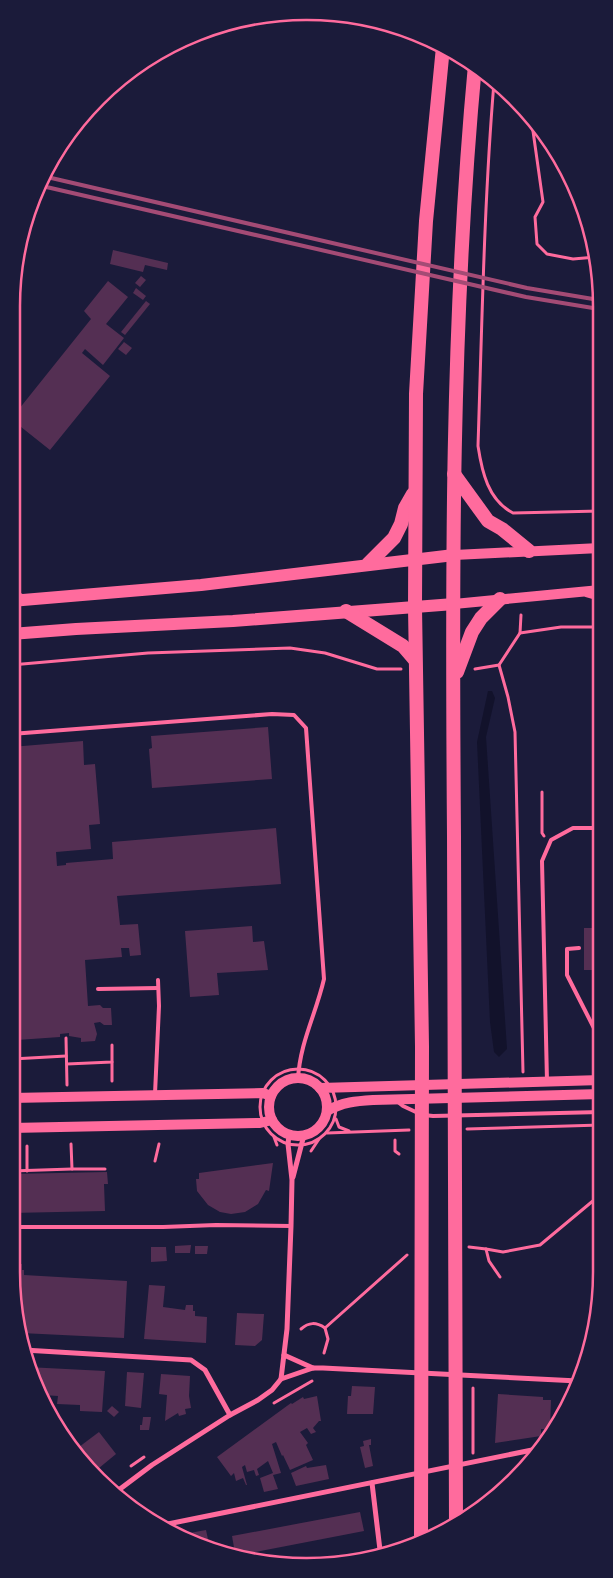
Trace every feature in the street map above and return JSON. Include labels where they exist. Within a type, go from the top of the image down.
[{"type":"highway","points":[[421,1534],[422,1046],[414,607],[414,492],[416,394],[426,221],[442,54]]},
{"type":"highway","points":[[456,1516],[454,474],[463,238],[474,74]]},
{"type":"highway","points":[[454,474],[488,521],[502,529],[529,551]]},
{"type":"highway","points":[[368,564],[394,538],[405,508],[414,492]]},
{"type":"highway","points":[[453,684],[472,632],[480,618],[500,598]]},
{"type":"highway","points":[[346,611],[403,646],[415,660]]},
{"type":"main road","points":[[20,600],[201,585],[454,555],[593,548]]},
{"type":"main road","points":[[20,633],[232,621],[454,604],[500,598],[593,591]]},
{"type":"main road","points":[[298,1079],[314,1083],[320,1088],[324,1095],[327,1111],[320,1127],[304,1136],[289,1135],[278,1128],[272,1120],[270,1112],[271,1096],[276,1089],[282,1084],[298,1079]]},
{"type":"main road","points":[[320,1088],[593,1080]]},
{"type":"main road","points":[[20,1098],[263,1094],[271,1096]]},
{"type":"main road","points":[[327,1111],[350,1102],[394,1099],[593,1094]]},
{"type":"main road","points":[[20,1128],[260,1123],[272,1120]]},
{"type":"street","points":[[20,595],[34,599]]},
{"type":"street","points":[[120,1489],[152,1465],[230,1415],[258,1400],[272,1390],[281,1379],[287,1329],[291,1226],[292,1180],[288,1144],[289,1135]]},
{"type":"street","points":[[292,1180],[304,1136]]},
{"type":"street","points":[[31,1350],[191,1360],[205,1370],[230,1415]]},
{"type":"street","points":[[284,1355],[314,1368],[571,1381]]},
{"type":"street","points":[[281,1379],[314,1368]]},
{"type":"street","points":[[170,1523],[530,1450]]},
{"type":"street","points":[[372,1482],[380,1548]]},
{"type":"lane","points":[[576,592],[593,597]]},
{"type":"lane","points":[[20,733],[272,714],[294,715],[306,728],[324,979],[321,994],[301,1049],[298,1079]]},
{"type":"lane","points":[[547,1081],[542,861],[551,840],[573,828],[592,828]]},
{"type":"lane","points":[[579,948],[567,949],[567,975],[593,1026]]},
{"type":"lane","points":[[155,1096],[158,980]]},
{"type":"lane","points":[[98,989],[158,988]]},
{"type":"lane","points":[[394,1099],[419,1114],[433,1116],[593,1112]]},
{"type":"lane","points":[[20,1227],[291,1226]]},
{"type":"path","points":[[493,90],[489,149],[478,446],[484,476],[492,494],[503,507],[513,513],[593,511]]},
{"type":"path","points":[[533,131],[543,202],[535,217],[537,244],[548,254],[573,259],[588,258]]},
{"type":"path","points":[[512,519],[513,513]]},
{"type":"path","points":[[475,669],[499,664],[520,633],[521,615]]},
{"type":"path","points":[[520,633],[561,626],[593,627]]},
{"type":"path","points":[[20,664],[148,653],[290,648],[326,653],[377,668],[401,669]]},
{"type":"path","points":[[499,664],[515,732],[523,1078]]},
{"type":"path","points":[[542,792],[542,833],[549,845]]},
{"type":"path","points":[[66,1038],[68,1091]]},
{"type":"path","points":[[112,1045],[112,1080]]},
{"type":"path","points":[[20,1059],[66,1056]]},
{"type":"path","points":[[67,1064],[112,1062]]},
{"type":"path","points":[[319,1139],[327,1133],[335,1118],[339,1127],[349,1131]]},
{"type":"path","points":[[464,1129],[593,1125]]},
{"type":"path","points":[[327,1133],[411,1130]]},
{"type":"path","points":[[395,1140],[395,1151],[399,1154]]},
{"type":"path","points":[[71,1144],[72,1169]]},
{"type":"path","points":[[155,1161],[159,1144]]},
{"type":"path","points":[[27,1146],[27,1171]]},
{"type":"path","points":[[20,1171],[105,1169]]},
{"type":"path","points":[[480,1248],[503,1252],[540,1245],[593,1201]]},
{"type":"path","points":[[486,1249],[489,1261],[500,1277]]},
{"type":"path","points":[[325,1328],[398,1263]]},
{"type":"path","points":[[301,1329],[306,1325],[314,1323],[325,1328]]},
{"type":"path","points":[[324,1353],[328,1339],[325,1328]]},
{"type":"path","points":[[472,1454],[473,1388]]},
{"type":"shaded area","points":[[488,691],[492,691],[495,698],[486,737],[507,1049],[499,1057],[494,1052],[490,1022],[477,742]]},
{"type":"building","points":[[113,250],[168,263],[167,270],[145,265],[143,272],[110,264]]},
{"type":"building","points":[[141,276],[146,280],[140,287],[135,283]]},
{"type":"building","points":[[108,281],[128,297],[106,324],[124,338],[103,365],[85,349],[82,353],[110,376],[50,450],[20,426],[20,408],[91,319],[84,311]]},
{"type":"building","points":[[136,288],[146,296],[143,300],[133,293]]},
{"type":"building","points":[[146,301],[150,304],[125,335],[121,332]]},
{"type":"building","points":[[124,342],[132,348],[126,355],[118,349]]},
{"type":"building","points":[[268,727],[272,779],[152,788],[149,749],[152,748],[151,736]]},
{"type":"building","points":[[83,741],[84,765],[95,764],[100,824],[89,825],[91,849],[56,852],[57,866],[66,865],[66,863],[113,859],[112,842],[276,828],[281,884],[117,896],[120,925],[138,924],[141,955],[130,956],[129,948],[121,948],[122,957],[85,960],[88,1006],[100,1005],[103,1008],[111,1008],[112,1025],[104,1025],[100,1022],[94,1023],[97,1034],[95,1041],[81,1042],[81,1038],[69,1036],[69,1033],[60,1034],[60,1037],[20,1040],[20,746]]},
{"type":"building","points":[[592,809],[593,809],[593,854]]},
{"type":"building","points":[[252,926],[253,942],[264,941],[268,970],[217,973],[219,995],[190,997],[185,931]]},
{"type":"building","points":[[584,928],[593,928],[593,970],[584,970]]},
{"type":"building","points":[[273,1163],[269,1191],[266,1190],[258,1204],[245,1212],[231,1214],[220,1212],[208,1205],[197,1191],[196,1179],[199,1179],[199,1173]]},
{"type":"building","points":[[107,1172],[108,1184],[104,1184],[105,1211],[20,1213],[20,1174]]},
{"type":"building","points":[[191,1245],[190,1253],[175,1253],[175,1246]]},
{"type":"building","points":[[195,1246],[208,1246],[207,1254],[195,1254]]},
{"type":"building","points":[[151,1247],[166,1247],[167,1261],[151,1262]]},
{"type":"building","points":[[20,1264],[22,1264],[24,1275],[127,1281],[124,1338],[27,1333],[22,1309]]},
{"type":"building","points":[[149,1285],[165,1286],[163,1307],[185,1310],[186,1305],[193,1305],[195,1316],[207,1317],[206,1343],[144,1339]]},
{"type":"building","points":[[237,1313],[264,1314],[262,1340],[255,1346],[235,1345]]},
{"type":"building","points":[[36,1367],[105,1371],[102,1412],[80,1411],[80,1405],[57,1404],[58,1396],[49,1395]]},
{"type":"building","points":[[127,1372],[144,1373],[141,1408],[125,1406]]},
{"type":"building","points":[[161,1374],[190,1376],[189,1396],[191,1408],[185,1409],[186,1414],[179,1416],[178,1413],[165,1421],[167,1395],[159,1394]]},
{"type":"building","points":[[352,1386],[375,1387],[373,1414],[347,1414],[348,1396],[351,1396]]},
{"type":"building","points":[[498,1394],[543,1397],[543,1400],[551,1400],[550,1423],[546,1429],[541,1429],[541,1436],[495,1443]]},
{"type":"building","points":[[317,1396],[321,1421],[313,1428],[316,1432],[311,1434],[307,1428],[300,1432],[308,1443],[306,1445],[313,1460],[290,1470],[276,1442],[272,1444],[281,1473],[273,1475],[278,1489],[264,1492],[260,1478],[273,1473],[268,1461],[257,1469],[259,1475],[256,1476],[254,1470],[247,1472],[245,1465],[242,1467],[247,1485],[243,1478],[236,1481],[234,1473],[231,1476],[217,1457],[291,1403],[303,1397],[304,1399]]},
{"type":"building","points":[[112,1406],[119,1412],[114,1417],[107,1411]]},
{"type":"building","points":[[143,1417],[151,1417],[149,1430],[140,1430]]},
{"type":"building","points":[[99,1432],[116,1454],[99,1468],[80,1447]]},
{"type":"building","points":[[371,1439],[371,1445],[369,1445],[373,1466],[365,1468],[360,1447],[364,1446],[363,1441]]},
{"type":"building","points":[[326,1465],[329,1479],[296,1486],[291,1473],[306,1466],[307,1468]]},
{"type":"building","points":[[360,1512],[364,1531],[253,1552],[234,1548],[232,1536]]},
{"type":"building","points":[[206,1530],[208,1541],[190,1533]]},
{"type":"railway","points":[[51,178],[527,288],[593,299]]},
{"type":"railway","points":[[47,187],[526,297],[593,308]]}]
